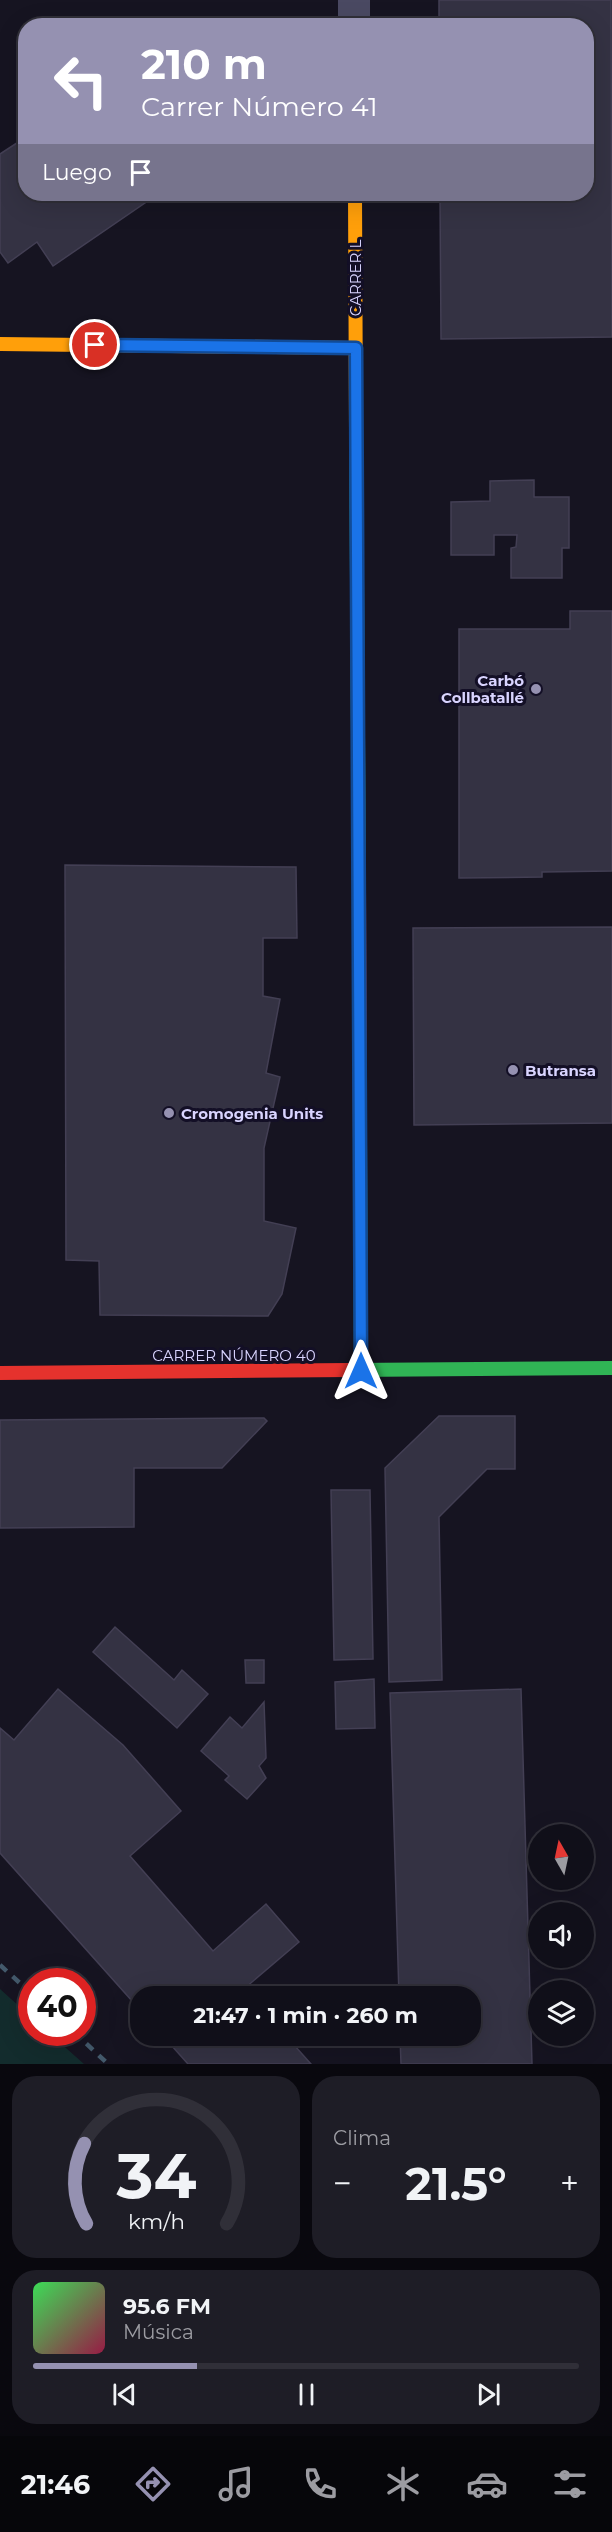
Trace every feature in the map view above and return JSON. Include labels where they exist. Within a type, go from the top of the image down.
[{"type":"street","points":[[354,0],[354,18]]},
{"type":"street","name":"CARRER L","points":[[355,201],[361,1371]]},
{"type":"street","points":[[0,344],[356,348]]},
{"type":"street","name":"CARRER NÚMERO 40","points":[[0,1373],[612,1368]]},
{"type":"green space","points":[[0,1989],[18,2005],[18,2046],[64,2046],[84,2064],[0,2064]]},
{"type":"building","points":[[439,0],[611,0],[612,337],[441,339],[440,201],[594,201],[594,18],[439,18]]},
{"type":"building","points":[[18,142],[18,201],[148,201],[53,266],[37,242],[8,263],[0,252],[0,154]]},
{"type":"building","points":[[534,480],[534,497],[569,497],[569,548],[562,548],[562,578],[511,578],[511,548],[516,547],[517,535],[494,535],[494,555],[451,555],[451,502],[490,501],[490,481]]},
{"type":"building","name":"Carbó Collbatallé","points":[[570,611],[612,611],[612,871],[542,872],[542,877],[459,878],[459,629],[570,629]]},
{"type":"building","name":"Cromogenia Units","points":[[65,865],[296,867],[297,938],[263,938],[263,996],[280,999],[266,1073],[280,1077],[264,1148],[264,1221],[296,1228],[282,1294],[268,1316],[100,1315],[99,1261],[66,1260]]},
{"type":"building","name":"Butransa","points":[[612,927],[612,1123],[414,1125],[413,928]]},
{"type":"building","points":[[439,1416],[515,1416],[515,1469],[487,1469],[439,1517],[442,1680],[389,1682],[385,1468]]},
{"type":"building","points":[[264,1418],[267,1421],[222,1468],[134,1468],[134,1527],[0,1528],[0,1420]]},
{"type":"building","points":[[331,1490],[370,1490],[373,1659],[334,1660]]},
{"type":"building","points":[[115,1627],[174,1680],[182,1670],[208,1694],[177,1728],[93,1652]]},
{"type":"building","points":[[245,1660],[264,1660],[264,1683],[246,1683]]},
{"type":"building","points":[[374,1679],[375,1728],[336,1729],[335,1682]]},
{"type":"building","points":[[58,1689],[123,1745],[181,1811],[130,1856],[213,1951],[266,1904],[299,1942],[247,1986],[130,1986],[130,1999],[0,1853],[0,1728],[14,1740]]},
{"type":"building","points":[[521,1689],[530,1980],[528,2046],[531,2046],[532,2064],[401,2064],[400,2046],[481,2046],[481,1986],[399,1986],[390,1693]]},
{"type":"building","points":[[264,1702],[266,1758],[259,1766],[266,1778],[247,1799],[225,1780],[229,1776],[201,1751],[230,1717],[242,1728]]},
{"type":"building","points":[[172,2046],[295,2046],[311,2064],[188,2064]]},
{"type":"railway","points":[[0,1965],[18,1981]]},
{"type":"railway","points":[[89,2046],[108,2064]]},
{"type":"traffic: fast","points":[[356,427],[359,887]]},
{"type":"traffic: fast","points":[[360,1140],[361,1371]]},
{"type":"traffic: fast","points":[[351,1370],[612,1368]]},
{"type":"traffic: slow","points":[[355,201],[356,427]]},
{"type":"traffic: slow","points":[[0,344],[356,348]]},
{"type":"traffic: jam","points":[[359,887],[360,1140]]},
{"type":"traffic: jam","points":[[0,1373],[351,1370]]},
{"type":"place","name":"Carbó Collbatallé","points":[[536,689]]},
{"type":"place","name":"Butransa","points":[[513,1070]]},
{"type":"place","name":"Cromogenia Units","points":[[169,1113]]},
{"type":"route","points":[[95,345],[356,348],[361,1371]]}]
